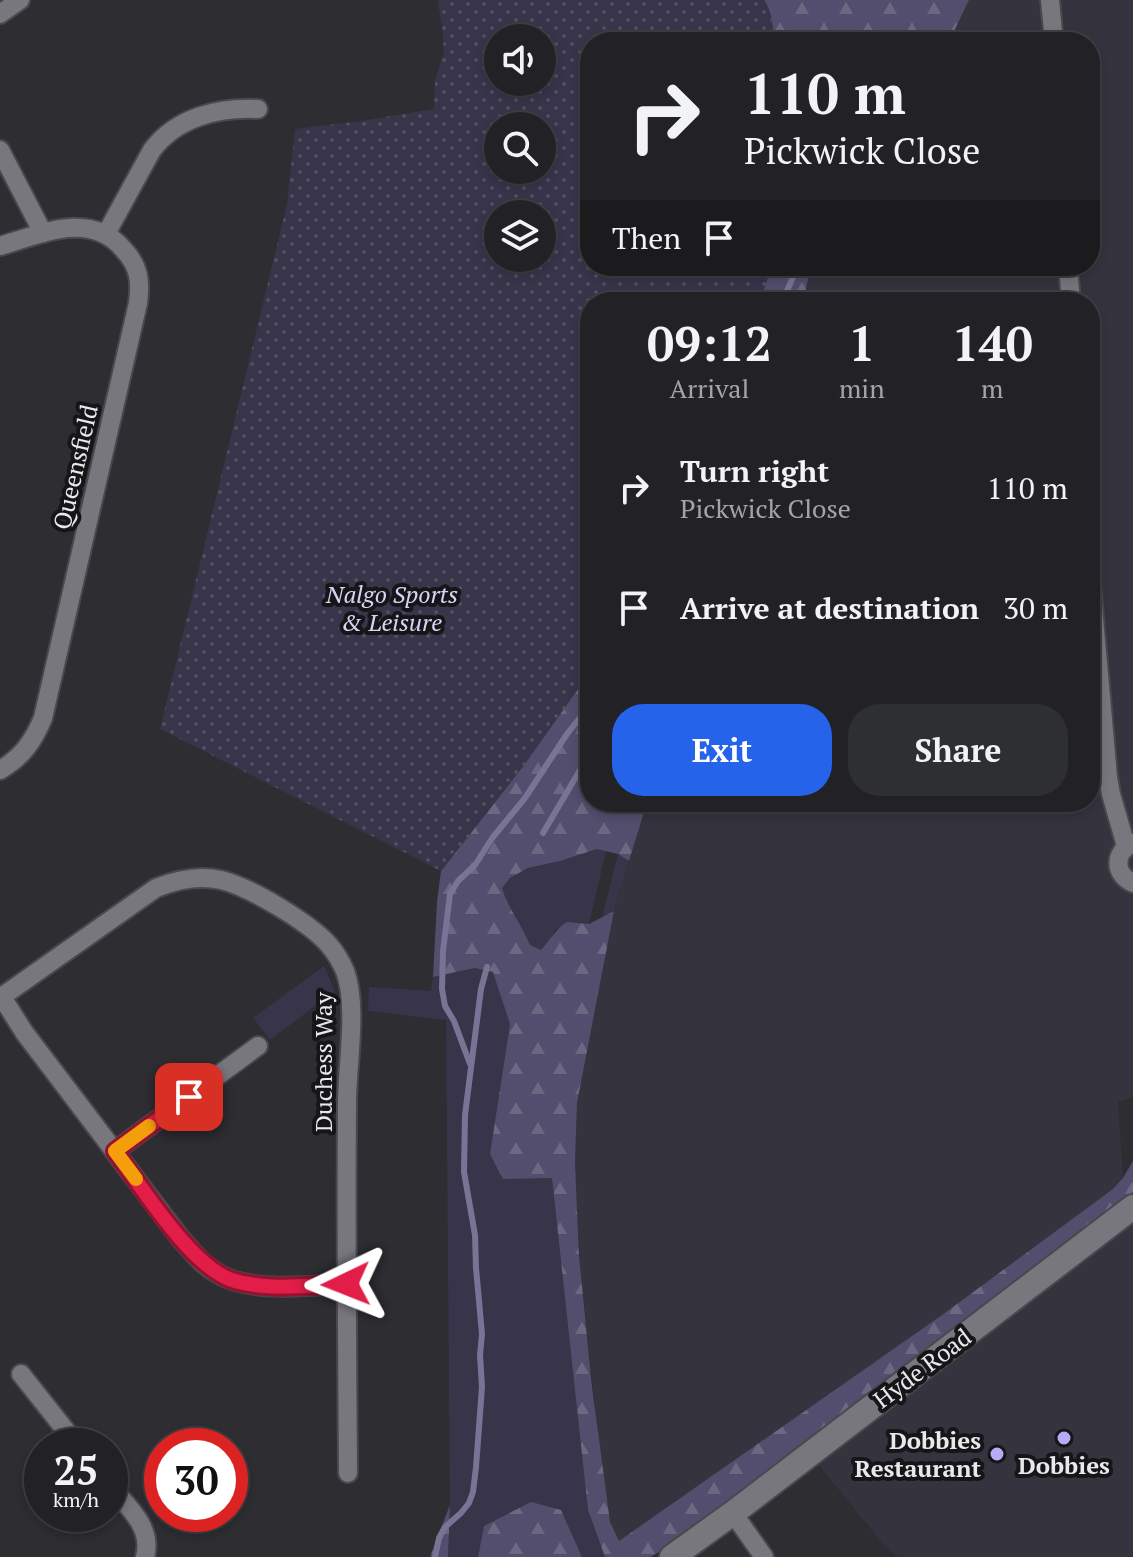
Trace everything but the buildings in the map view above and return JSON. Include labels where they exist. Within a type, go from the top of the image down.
[{"type":"main road","name":"Hyde Road","points":[[672,1557],[1133,1207]]},
{"type":"street","points":[[0,14],[20,0]]},
{"type":"street","points":[[1050,0],[1053,32]]},
{"type":"street","points":[[0,246],[65,227],[94,229],[106,234],[152,150],[171,130],[200,116],[229,110],[258,109]]},
{"type":"street","points":[[0,150],[43,233]]},
{"type":"street","name":"Queensfield","points":[[0,770],[29,746],[43,718],[138,303],[140,286],[132,258],[106,234]]},
{"type":"street","points":[[1100,685],[1109,786],[1129,844],[1118,857],[1117,864],[1122,876],[1133,883]]},
{"type":"street","name":"Duchess Way","points":[[1,998],[156,888],[181,880],[221,880],[238,887],[314,931],[336,954],[345,970],[351,993],[347,1092],[348,1473]]},
{"type":"street","points":[[1,998],[181,1239],[204,1263],[218,1274],[237,1282],[263,1286],[346,1284]]},
{"type":"street","points":[[115,1151],[258,1046]]},
{"type":"street","points":[[21,1374],[64,1428]]},
{"type":"street","points":[[128,1509],[145,1531],[148,1543],[145,1557]]},
{"type":"street","points":[[733,1513],[764,1557]]},
{"type":"shaded area","points":[[969,0],[1133,0],[1133,1097],[1118,1102],[1123,1178],[1113,1189],[942,1315],[619,1542],[610,1522],[602,1475],[579,1256],[575,1162],[577,1103],[614,911],[644,812],[1100,812],[1100,292],[805,292],[809,276],[1100,276],[1100,32],[954,32]]},
{"type":"shaded area","points":[[1133,1223],[1133,1557],[897,1557],[819,1465]]},
{"type":"green space","name":"Nalgo Sports & Leisure","points":[[438,0],[764,0],[771,15],[773,32],[580,32],[580,276],[768,276],[763,292],[580,292],[580,686],[524,765],[441,871],[160,729],[287,204],[295,129],[434,109],[435,81],[444,52]]},
{"type":"green space","points":[[764,0],[969,0],[954,32],[773,32]]},
{"type":"green space","points":[[768,276],[809,276],[805,292],[763,292]]},
{"type":"green space","points":[[580,686],[580,812],[644,812],[629,861],[618,854],[597,849],[528,868],[510,878],[502,888],[530,945],[541,950],[567,922],[589,924],[614,911],[577,1103],[575,1162],[579,1256],[592,1387],[610,1522],[619,1541],[942,1315],[1113,1189],[1133,1161],[1133,1192],[706,1520],[651,1557],[605,1557],[588,1510],[552,1178],[503,1179],[490,1154],[510,1024],[493,972],[475,968],[433,977],[441,871],[524,765]]},
{"type":"green space","points":[[597,849],[606,851],[589,924],[579,922],[555,930],[541,950],[530,945],[502,888],[521,872]]},
{"type":"green space","points":[[618,854],[629,861],[614,911],[602,918]]},
{"type":"green space","points":[[324,966],[335,991],[270,1040],[253,1018]]},
{"type":"green space","points":[[475,968],[494,972],[510,1024],[490,1154],[503,1179],[552,1178],[588,1510],[605,1557],[582,1557],[561,1510],[484,1526],[478,1557],[448,1557],[446,1020],[368,1011],[369,987],[431,991],[433,977]]},
{"type":"green space","points":[[531,1502],[561,1510],[582,1557],[478,1557],[484,1526]]},
{"type":"green space","points":[[450,1505],[448,1557],[430,1557]]},
{"type":"waterway","points":[[786,292],[794,276]]},
{"type":"waterway","points":[[470,1064],[445,1006],[442,989],[450,894],[525,798],[580,718]]},
{"type":"waterway","points":[[543,833],[580,770]]},
{"type":"waterway","points":[[435,1557],[445,1527],[469,1503],[476,1467],[482,1334],[475,1235],[464,1172],[465,1115],[481,989],[487,967]]},
{"type":"slow traffic","points":[[136,1179],[115,1151],[149,1126]]},
{"type":"place","name":"Dobbies","points":[[1064,1438]]},
{"type":"place","name":"Dobbies Restaurant","points":[[997,1454]]},
{"type":"route","points":[[189,1097],[115,1151],[181,1239],[210,1269],[237,1282],[277,1286],[346,1284]]}]
